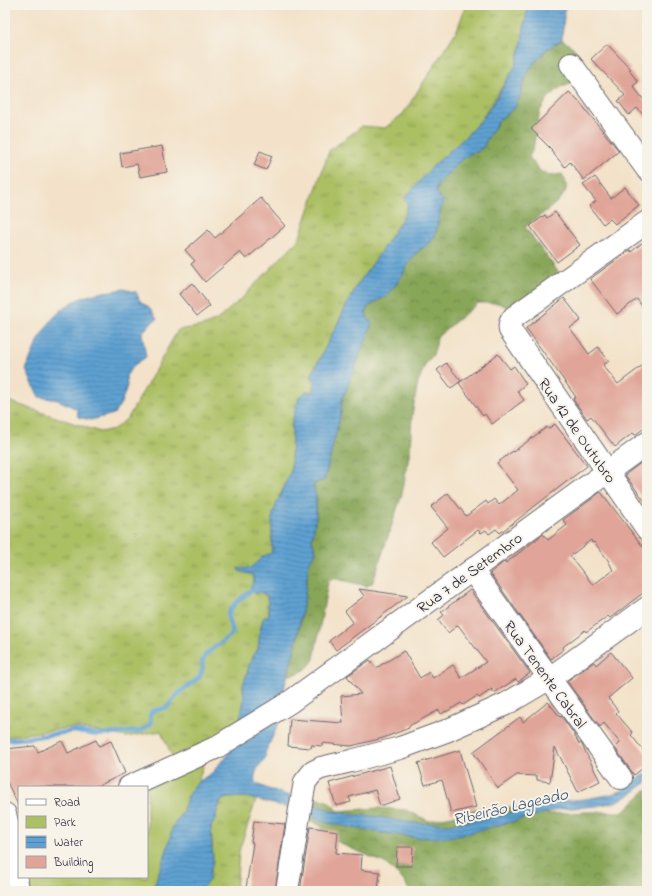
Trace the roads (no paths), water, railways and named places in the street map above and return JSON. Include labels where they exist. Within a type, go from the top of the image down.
[{"type":"street","points":[[571,64],[647,169]]},
{"type":"street","name":"Rua 12 de Outubro","points":[[647,222],[510,321],[510,330],[647,529]]},
{"type":"street","name":"Rua 7 de Setembro","points":[[131,786],[215,748],[290,702],[647,443]]},
{"type":"street","name":"Rua Tenente Cabral","points":[[472,570],[621,778]]},
{"type":"street","points":[[287,891],[305,782],[313,772],[321,768],[400,748],[446,732],[506,704],[550,678],[647,608]]},
{"type":"street","points":[[5,814],[16,839],[18,891]]},
{"type":"water","points":[[528,5],[565,5],[562,40],[547,49],[531,67],[525,77],[515,108],[500,119],[484,146],[477,152],[471,153],[460,161],[438,184],[436,193],[443,200],[435,236],[428,244],[416,253],[403,274],[386,296],[368,307],[366,313],[372,324],[342,400],[341,413],[324,481],[319,481],[313,485],[316,496],[316,516],[312,540],[316,552],[309,562],[304,601],[295,647],[285,685],[279,723],[265,753],[266,757],[256,772],[255,783],[268,789],[333,811],[355,815],[375,816],[411,823],[450,824],[533,808],[549,802],[585,799],[608,795],[621,791],[647,773],[647,782],[628,796],[615,802],[596,806],[560,809],[469,833],[448,837],[418,838],[369,831],[319,821],[307,813],[298,810],[245,797],[227,798],[221,801],[216,814],[216,819],[211,826],[213,862],[209,881],[199,891],[152,891],[167,850],[173,826],[182,813],[189,793],[198,782],[213,772],[226,758],[238,730],[244,700],[243,686],[251,660],[258,649],[263,618],[269,615],[267,596],[260,592],[255,594],[250,588],[254,581],[253,575],[239,571],[238,568],[250,568],[266,555],[272,553],[272,518],[291,471],[292,421],[299,397],[307,391],[312,392],[315,382],[311,376],[357,285],[405,214],[408,204],[404,199],[432,167],[464,138],[481,120],[492,105],[516,65]]},
{"type":"water","points":[[124,289],[136,292],[140,301],[150,308],[157,319],[142,333],[146,357],[134,365],[126,376],[127,386],[121,403],[114,414],[91,420],[78,417],[77,409],[58,400],[39,397],[26,370],[40,337],[53,319],[70,304],[81,298],[97,293]]},
{"type":"waterway","points":[[5,740],[74,731],[97,735],[141,731],[151,724],[150,715],[152,711],[167,707],[180,692],[200,677],[203,667],[202,662],[206,654],[231,635],[233,631],[229,621],[229,612],[239,600],[256,587]]},
{"type":"water label","name":"Ribeirão Lageado","points":[[510,806]]}]
